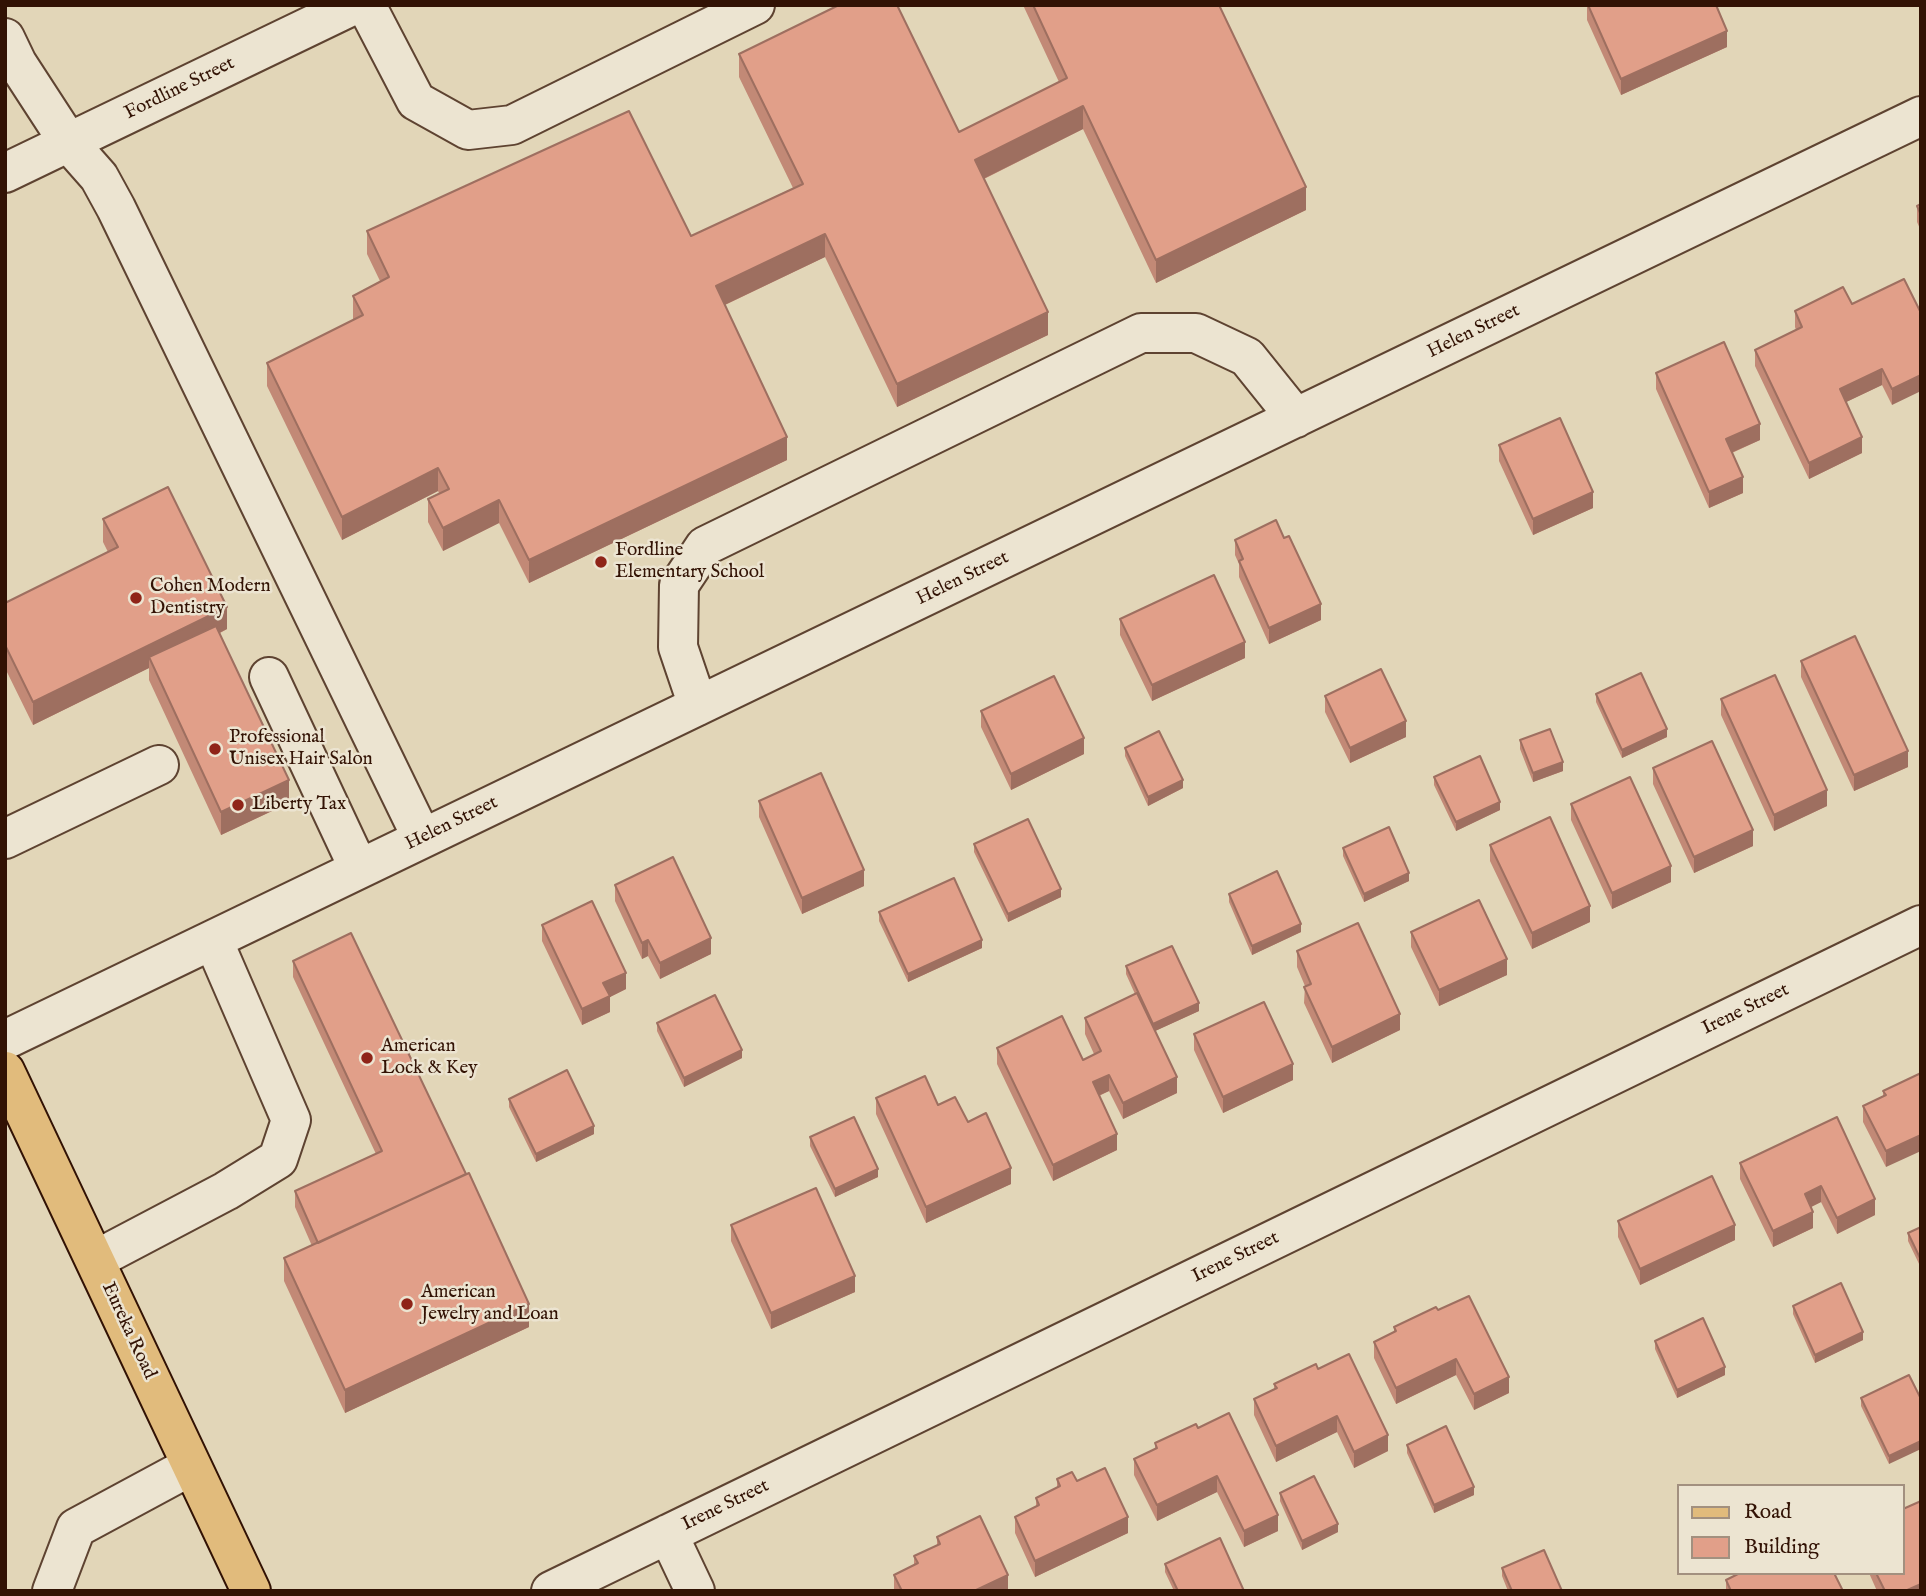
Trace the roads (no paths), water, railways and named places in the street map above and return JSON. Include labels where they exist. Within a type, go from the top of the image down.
[{"type":"main road","name":"Eureka Road","points":[[5,1071],[251,1591]]},
{"type":"street","name":"Fordline Street","points":[[5,173],[354,5]]},
{"type":"street","points":[[366,5],[416,101],[468,130],[512,125],[755,5]]},
{"type":"street","points":[[5,38],[17,63],[69,143],[99,177],[116,208],[422,838]]},
{"type":"street","name":"Helen Street","points":[[5,1040],[1921,116]]},
{"type":"street","points":[[698,706],[678,647],[679,585],[705,547],[1141,333],[1196,333],[1247,357],[1296,418]]},
{"type":"street","points":[[269,677],[359,869]]},
{"type":"street","points":[[5,839],[159,765]]},
{"type":"street","name":"Irene Street","points":[[551,1591],[1921,925]]},
{"type":"street","points":[[95,1260],[226,1191],[278,1160],[291,1120],[213,940]]},
{"type":"street","points":[[52,1591],[76,1528],[191,1466]]},
{"type":"street","points":[[668,1534],[695,1591]]},
{"type":"place","name":"Fordline Elementary School","points":[[601,562]]},
{"type":"place","name":"Cohen Modern Dentistry","points":[[136,598]]},
{"type":"place","name":"Professional Unisex Hair Salon","points":[[215,749]]},
{"type":"place","name":"Liberty Tax","points":[[238,805]]},
{"type":"place","name":"American Lock & Key","points":[[367,1058]]},
{"type":"place","name":"American Jewelry and Loan","points":[[407,1304]]}]
